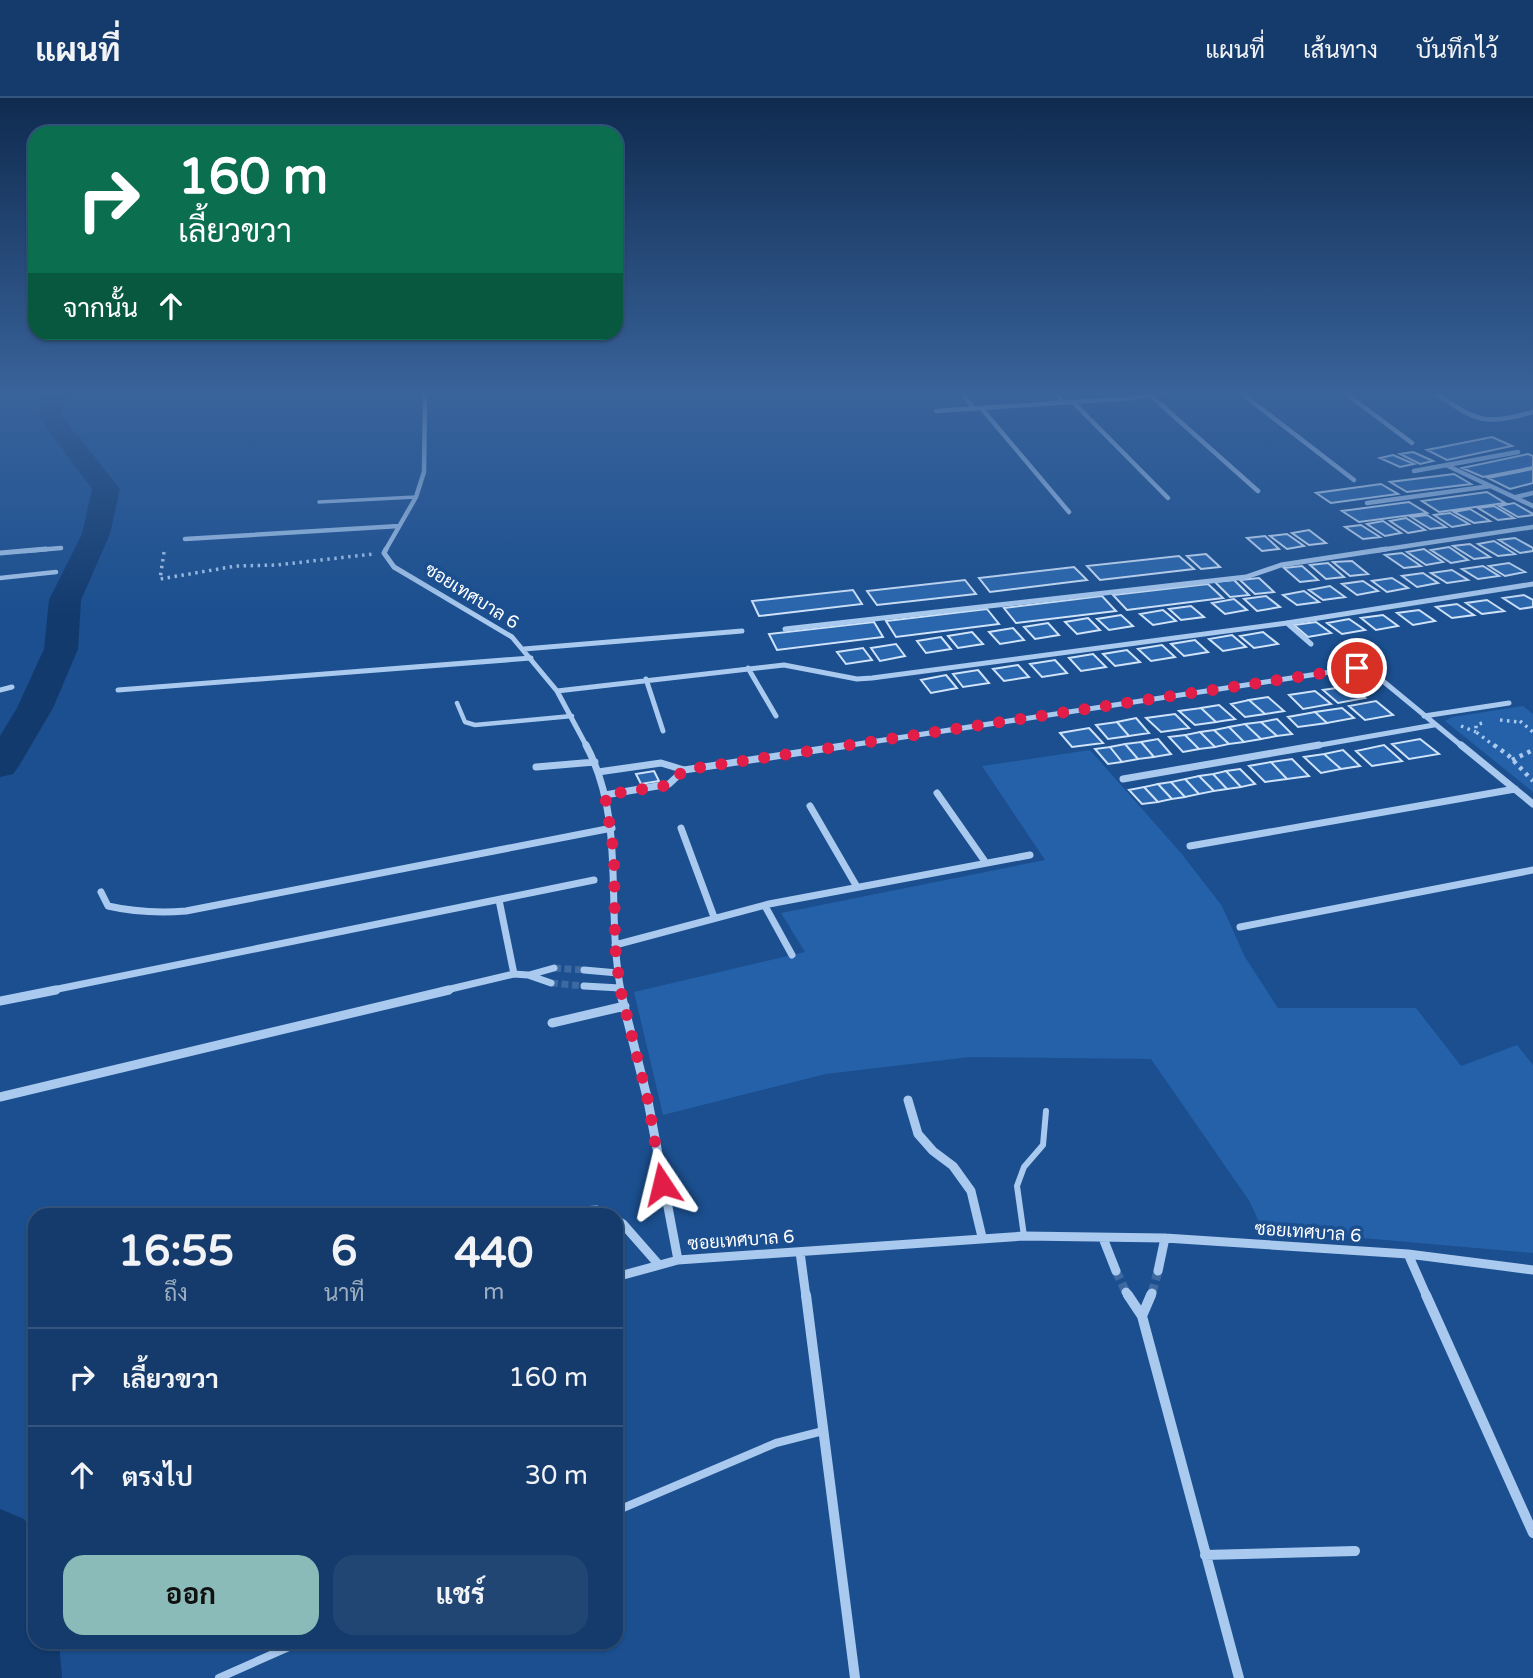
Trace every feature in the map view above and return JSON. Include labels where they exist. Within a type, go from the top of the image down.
[{"type":"street","points":[[384,553],[416,497],[424,467]]},
{"type":"street","points":[[1031,467],[1069,512]]},
{"type":"street","points":[[1137,467],[1168,498]]},
{"type":"street","points":[[1231,467],[1258,491]]},
{"type":"street","points":[[1337,467],[1354,480]]},
{"type":"street","points":[[1414,471],[1437,467]]},
{"type":"street","points":[[1450,467],[1533,506]]},
{"type":"street","points":[[1367,503],[1491,486]]},
{"type":"street","points":[[1515,497],[1533,493]]},
{"type":"street","points":[[186,539],[398,526]]},
{"type":"street","points":[[785,629],[1246,577],[1282,565],[1533,527]]},
{"type":"street","points":[[0,554],[61,548]]},
{"type":"street","name":"ซอยเทศบาล 6","points":[[384,553],[394,567],[496,626],[524,649],[557,691],[595,762],[612,828],[615,945],[620,988],[648,1101],[678,1260],[1024,1236],[1165,1238],[1408,1254],[1533,1270]]},
{"type":"street","points":[[557,691],[785,665],[857,679],[872,678],[1287,623],[1533,584]]},
{"type":"street","points":[[1287,623],[1311,644]]},
{"type":"street","points":[[524,649],[742,631]]},
{"type":"street","points":[[118,690],[531,658]]},
{"type":"street","points":[[748,668],[776,716]]},
{"type":"street","points":[[598,772],[661,763],[684,770],[1357,668],[1378,677],[1533,804]]},
{"type":"street","points":[[646,680],[663,731]]},
{"type":"street","points":[[0,690],[12,687]]},
{"type":"street","points":[[1424,716],[1509,703]]},
{"type":"street","points":[[1123,779],[1434,724]]},
{"type":"street","points":[[537,767],[595,762]]},
{"type":"street","points":[[605,795],[669,785],[684,770]]},
{"type":"street","points":[[1190,846],[1515,789]]},
{"type":"street","points":[[937,793],[986,863]]},
{"type":"street","points":[[810,806],[857,887]]},
{"type":"street","points":[[101,892],[108,906],[156,915],[612,828]]},
{"type":"street","points":[[681,828],[714,917]]},
{"type":"street","points":[[615,945],[685,923],[1030,855]]},
{"type":"street","points":[[1240,927],[1533,870]]},
{"type":"street","points":[[0,1001],[594,880]]},
{"type":"street","points":[[499,900],[514,974]]},
{"type":"street","points":[[765,906],[792,955]]},
{"type":"street","points":[[528,975],[554,968]]},
{"type":"street","points":[[584,970],[618,973]]},
{"type":"street","points":[[0,1097],[514,974],[528,975],[551,983]]},
{"type":"street","points":[[584,986],[620,988]]},
{"type":"street","points":[[552,1023],[625,1006]]},
{"type":"street","points":[[908,1100],[918,1134],[933,1151],[953,1166],[971,1191],[982,1237]]},
{"type":"street","points":[[623,1224],[659,1265]]},
{"type":"street","points":[[1103,1238],[1116,1272]]},
{"type":"street","points":[[1158,1271],[1165,1238]]},
{"type":"street","points":[[800,1252],[855,1678]]},
{"type":"street","points":[[1408,1254],[1533,1533]]},
{"type":"street","points":[[623,1275],[678,1260]]},
{"type":"street","points":[[1126,1292],[1142,1316],[1240,1678]]},
{"type":"street","points":[[1142,1316],[1152,1293]]},
{"type":"street","points":[[1205,1555],[1355,1551]]},
{"type":"lane","points":[[319,502],[416,497]]},
{"type":"lane","points":[[0,578],[55,572]]},
{"type":"lane","points":[[457,703],[465,722],[475,725],[572,716]]},
{"type":"lane","points":[[1024,1236],[1014,1193],[1024,1163],[1043,1144],[1046,1111]]},
{"type":"lane","points":[[623,1508],[776,1443],[823,1431]]},
{"type":"lane","points":[[219,1678],[284,1649]]},
{"type":"path","points":[[163,552],[160,579],[236,566],[277,565],[384,553]]},
{"type":"path","points":[[1486,720],[1476,726],[1476,732],[1512,760],[1533,781]]},
{"type":"path","points":[[1499,720],[1520,722],[1533,732]]},
{"type":"path","points":[[1512,760],[1533,750]]},
{"type":"shaded area","points":[[1523,706],[1533,714],[1533,792],[1445,721],[1452,717]]},
{"type":"shaded area","points":[[1090,750],[1181,853],[1222,906],[1245,957],[1278,1008],[1416,1008],[1461,1066],[1517,1045],[1533,1065],[1533,1253],[1262,1229],[1250,1202],[1151,1059],[970,1057],[826,1074],[663,1115],[634,992],[805,952],[781,913],[1045,860],[982,766]]},
{"type":"building","points":[[1468,467],[1533,467],[1483,477],[1462,468]]},
{"type":"building","points":[[1533,469],[1533,483],[1510,489],[1488,478]]},
{"type":"building","points":[[1454,474],[1471,484],[1407,492],[1390,482]]},
{"type":"building","points":[[1381,484],[1398,494],[1331,503],[1316,493]]},
{"type":"building","points":[[1487,492],[1505,503],[1439,512],[1422,501]]},
{"type":"building","points":[[1409,502],[1427,513],[1359,522],[1342,511]]},
{"type":"building","points":[[1514,503],[1533,515],[1518,517],[1499,506]]},
{"type":"building","points":[[1494,506],[1514,518],[1498,520],[1478,508]]},
{"type":"building","points":[[1470,509],[1490,521],[1474,523],[1454,512]]},
{"type":"building","points":[[1450,513],[1469,524],[1452,527],[1434,515]]},
{"type":"building","points":[[1427,515],[1446,527],[1430,529],[1411,517]]},
{"type":"building","points":[[1406,518],[1425,530],[1408,533],[1390,521]]},
{"type":"building","points":[[1383,521],[1401,533],[1385,536],[1367,524]]},
{"type":"building","points":[[1361,525],[1380,537],[1363,539],[1345,527]]},
{"type":"building","points":[[1309,530],[1326,543],[1309,545],[1292,533]]},
{"type":"building","points":[[1287,534],[1304,546],[1287,549],[1270,536]]},
{"type":"building","points":[[1265,536],[1279,549],[1262,551],[1247,538]]},
{"type":"building","points":[[1515,538],[1533,548],[1533,551],[1520,553],[1499,540]]},
{"type":"building","points":[[1494,541],[1515,554],[1498,556],[1478,544]]},
{"type":"building","points":[[1470,544],[1490,557],[1474,559],[1453,546]]},
{"type":"building","points":[[1449,547],[1468,560],[1451,563],[1431,550]]},
{"type":"building","points":[[1424,549],[1443,562],[1426,565],[1407,552]]},
{"type":"building","points":[[1402,553],[1421,566],[1404,568],[1385,555]]},
{"type":"building","points":[[1206,554],[1220,567],[1201,569],[1187,556]]},
{"type":"building","points":[[1179,556],[1194,569],[1100,580],[1087,566]]},
{"type":"building","points":[[1352,561],[1368,574],[1350,576],[1333,562]]},
{"type":"building","points":[[1328,563],[1344,577],[1326,579],[1310,565]]},
{"type":"building","points":[[1509,563],[1525,572],[1505,576],[1489,566]]},
{"type":"building","points":[[1302,566],[1318,580],[1300,582],[1284,568]]},
{"type":"building","points":[[1483,566],[1499,576],[1478,579],[1462,569]]},
{"type":"building","points":[[1074,567],[1087,580],[990,592],[979,578]]},
{"type":"building","points":[[1452,570],[1468,580],[1447,583],[1431,573]]},
{"type":"building","points":[[1423,573],[1438,583],[1417,587],[1402,576]]},
{"type":"building","points":[[1259,578],[1274,592],[1255,594],[1240,580]]},
{"type":"building","points":[[1392,578],[1408,588],[1387,592],[1372,581]]},
{"type":"building","points":[[965,580],[976,594],[877,605],[867,591]]},
{"type":"building","points":[[1234,580],[1249,595],[1230,597],[1215,582]]},
{"type":"building","points":[[1363,581],[1378,591],[1357,595],[1342,584]]},
{"type":"building","points":[[1208,584],[1223,598],[1127,610],[1113,595]]},
{"type":"building","points":[[1330,586],[1345,597],[1323,600],[1309,590]]},
{"type":"building","points":[[853,590],[862,604],[759,616],[752,601]]},
{"type":"building","points":[[1304,591],[1319,602],[1297,605],[1283,595]]},
{"type":"building","points":[[1524,595],[1533,600],[1533,607],[1520,609],[1503,598]]},
{"type":"building","points":[[1102,596],[1116,611],[1016,623],[1004,608]]},
{"type":"building","points":[[1266,596],[1280,607],[1257,611],[1244,599]]},
{"type":"building","points":[[1234,599],[1247,610],[1225,614],[1212,603]]},
{"type":"building","points":[[1487,600],[1504,611],[1482,614],[1466,603]]},
{"type":"building","points":[[1457,604],[1474,615],[1452,618],[1436,607]]},
{"type":"building","points":[[1191,606],[1204,617],[1181,620],[1169,609]]},
{"type":"building","points":[[987,609],[999,624],[896,637],[886,621]]},
{"type":"building","points":[[1163,610],[1176,621],[1153,625],[1140,614]]},
{"type":"building","points":[[1419,610],[1435,621],[1413,625],[1397,613]]},
{"type":"building","points":[[1121,615],[1133,626],[1109,630],[1097,619]]},
{"type":"building","points":[[1383,615],[1398,626],[1376,630],[1361,618]]},
{"type":"building","points":[[1088,618],[1100,630],[1077,634],[1065,622]]},
{"type":"building","points":[[1349,619],[1365,630],[1342,634],[1327,623]]},
{"type":"building","points":[[874,622],[883,637],[777,650],[769,634]]},
{"type":"building","points":[[1316,622],[1331,633],[1308,637],[1294,625]]},
{"type":"building","points":[[1048,623],[1059,635],[1035,639],[1024,627]]},
{"type":"building","points":[[1013,628],[1024,640],[1000,644],[989,632]]},
{"type":"building","points":[[972,632],[983,644],[958,648],[948,636]]},
{"type":"building","points":[[1263,632],[1278,644],[1254,648],[1240,636]]},
{"type":"building","points":[[1232,635],[1246,647],[1223,651],[1209,639]]},
{"type":"building","points":[[941,637],[951,649],[926,653],[917,641]]},
{"type":"building","points":[[1195,640],[1208,652],[1184,656],[1171,644]]},
{"type":"building","points":[[896,644],[905,656],[880,661],[871,648]]},
{"type":"building","points":[[1162,645],[1175,657],[1151,661],[1138,649]]},
{"type":"building","points":[[863,648],[872,660],[846,664],[837,652]]},
{"type":"building","points":[[1127,650],[1140,662],[1115,666],[1103,654]]},
{"type":"building","points":[[1093,654],[1106,667],[1081,671],[1069,658]]},
{"type":"building","points":[[1055,660],[1067,673],[1042,677],[1030,664]]},
{"type":"building","points":[[1018,665],[1029,677],[1004,681],[993,669]]},
{"type":"building","points":[[978,670],[989,683],[963,687],[953,674]]},
{"type":"building","points":[[946,675],[957,688],[931,693],[921,680]]},
{"type":"building","points":[[1350,686],[1365,698],[1338,703],[1323,690]]},
{"type":"building","points":[[1315,691],[1331,704],[1303,709],[1289,695]]},
{"type":"building","points":[[1268,697],[1284,711],[1265,714],[1249,700]]},
{"type":"building","points":[[1249,700],[1265,714],[1245,717],[1231,704]]},
{"type":"building","points":[[1376,701],[1393,715],[1365,720],[1349,706]]},
{"type":"building","points":[[1219,705],[1235,719],[1216,722],[1201,708]]},
{"type":"building","points":[[1201,708],[1216,722],[1195,725],[1179,711]]},
{"type":"building","points":[[1342,708],[1354,718],[1327,723],[1315,712]]},
{"type":"building","points":[[1315,712],[1327,723],[1298,727],[1288,717]]},
{"type":"building","points":[[1175,714],[1189,728],[1161,732],[1146,718]]},
{"type":"building","points":[[1136,718],[1149,733],[1129,736],[1117,722]]},
{"type":"building","points":[[1277,719],[1292,734],[1277,736],[1261,722]]},
{"type":"building","points":[[1117,722],[1129,736],[1108,739],[1096,725]]},
{"type":"building","points":[[1261,722],[1277,736],[1261,739],[1245,724]]},
{"type":"building","points":[[1245,724],[1261,739],[1244,742],[1229,727]]},
{"type":"building","points":[[1229,727],[1244,742],[1229,744],[1214,730]]},
{"type":"building","points":[[1089,728],[1103,743],[1072,747],[1060,733]]},
{"type":"building","points":[[1214,730],[1229,744],[1215,747],[1200,732]]},
{"type":"building","points":[[1200,732],[1215,747],[1199,749],[1185,735]]},
{"type":"building","points":[[1185,735],[1199,749],[1183,752],[1169,737]]},
{"type":"building","points":[[1158,739],[1171,754],[1154,757],[1141,742]]},
{"type":"building","points":[[1420,739],[1439,754],[1409,759],[1392,744]]},
{"type":"building","points":[[1141,742],[1154,757],[1138,759],[1125,744]]},
{"type":"building","points":[[1125,744],[1138,759],[1122,762],[1110,747]]},
{"type":"building","points":[[1384,745],[1402,761],[1372,766],[1356,751]]},
{"type":"building","points":[[1110,747],[1122,762],[1108,764],[1095,749]]},
{"type":"building","points":[[1343,750],[1360,766],[1341,769],[1324,754]]},
{"type":"building","points":[[1324,754],[1341,769],[1321,773],[1304,757]]},
{"type":"building","points":[[1292,759],[1309,776],[1287,779],[1271,762]]},
{"type":"building","points":[[1271,762],[1287,779],[1265,782],[1249,766]]},
{"type":"building","points":[[1240,769],[1255,784],[1241,787],[1226,771]]},
{"type":"building","points":[[654,771],[659,781],[641,784],[636,774]]},
{"type":"building","points":[[1226,771],[1241,787],[1227,789],[1213,774]]},
{"type":"building","points":[[1213,774],[1227,789],[1214,791],[1199,776]]},
{"type":"building","points":[[1199,776],[1214,791],[1199,794],[1185,779]]},
{"type":"building","points":[[1185,779],[1199,794],[1185,797],[1171,782]]},
{"type":"building","points":[[1171,782],[1185,797],[1172,799],[1158,784]]},
{"type":"building","points":[[1158,784],[1172,799],[1158,802],[1144,787]]},
{"type":"building","points":[[1144,787],[1158,802],[1142,804],[1129,790]]},
{"type":"waterway","points":[[0,766],[35,708],[61,649],[65,600],[96,534],[106,489],[89,467]]},
{"type":"waterway","points":[[0,1542],[21,1574],[26,1678]]},
{"type":"tunnel","points":[[554,968],[584,970]]},
{"type":"tunnel","points":[[551,983],[584,986]]},
{"type":"tunnel","points":[[1116,1271],[1126,1292]]},
{"type":"tunnel","points":[[1152,1293],[1158,1271]]},
{"type":"route","points":[[662,1184],[648,1101],[620,988],[615,945],[612,828],[605,795],[669,785],[684,770],[1357,668]]}]
